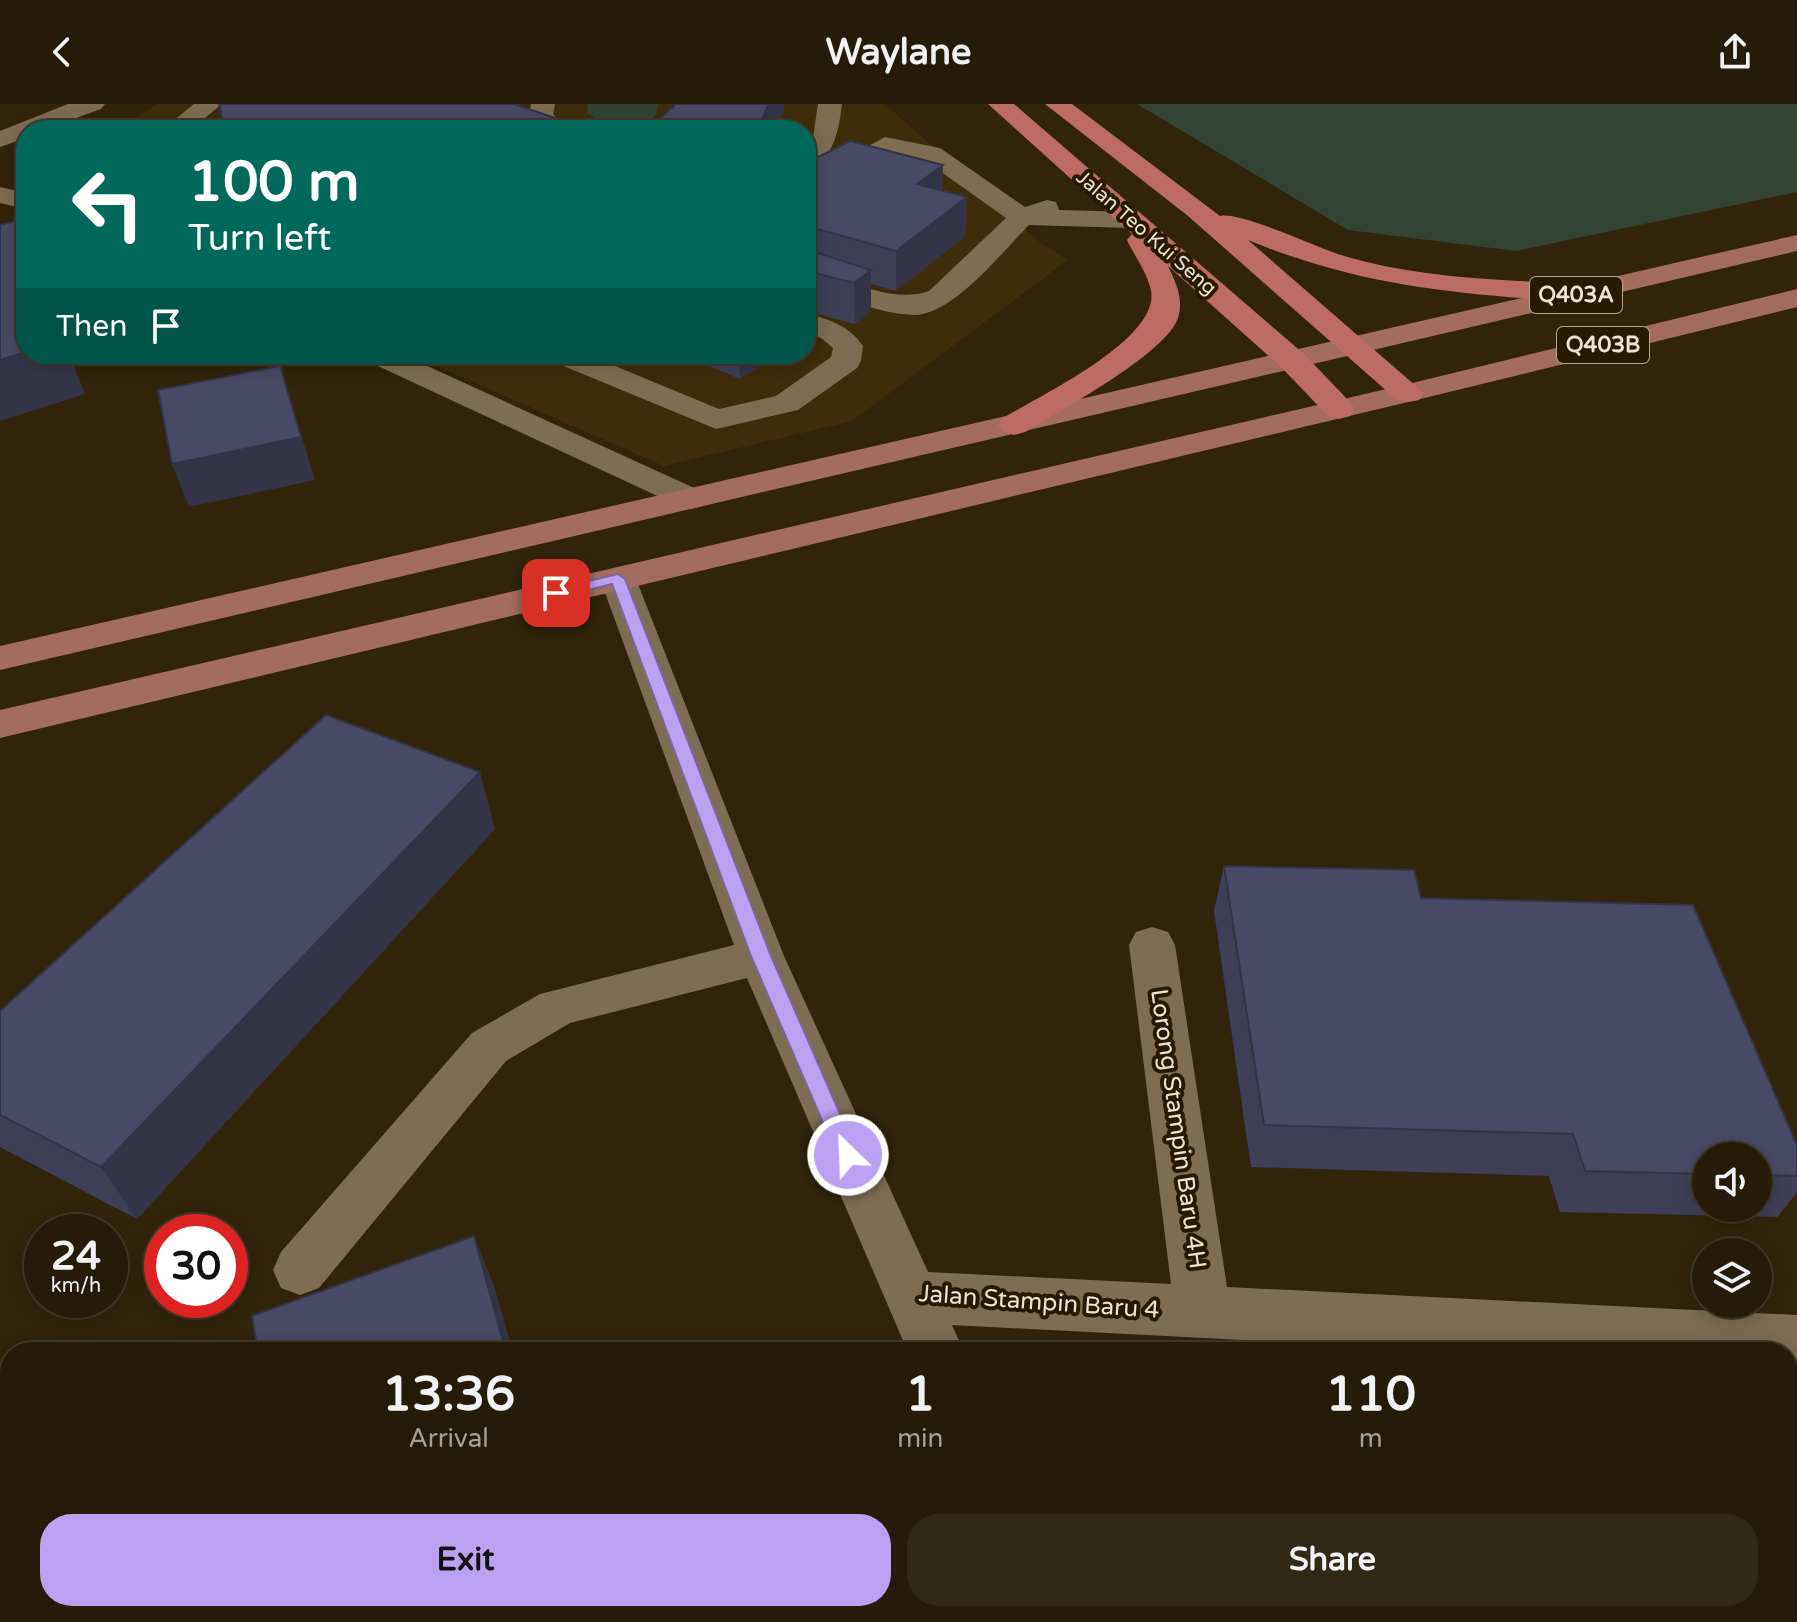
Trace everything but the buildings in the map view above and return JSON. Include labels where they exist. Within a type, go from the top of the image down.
[{"type":"highway","name":"Jalan Teo Kui Seng","points":[[1000,104],[1293,361],[1339,409]]},
{"type":"highway","name":"Jalan Teo Kui Seng","points":[[1057,104],[1197,210],[1408,393]]},
{"type":"highway","points":[[1197,210],[1295,249],[1367,271],[1428,283],[1584,293]]},
{"type":"highway","points":[[1014,425],[1129,355],[1163,319],[1166,291],[1131,220]]},
{"type":"main road","name":"Q403A","points":[[1355,347],[1797,243]]},
{"type":"main road","name":"Q403B","points":[[1408,393],[1797,298]]},
{"type":"main road","points":[[0,658],[1355,347]]},
{"type":"main road","points":[[0,724],[1408,393]]},
{"type":"street","points":[[0,117],[23,104]]},
{"type":"street","points":[[188,120],[210,104]]},
{"type":"street","points":[[816,149],[825,138],[830,104]]},
{"type":"street","points":[[46,120],[103,107]]},
{"type":"street","points":[[816,185],[885,144],[931,153],[1022,217],[1131,220]]},
{"type":"street","points":[[816,279],[884,301],[915,306],[939,297],[1022,217],[1097,190]]},
{"type":"street","points":[[584,364],[716,419],[787,403],[846,361],[848,346],[832,332],[816,326]]},
{"type":"street","points":[[398,364],[691,499]]},
{"type":"street","name":"Jalan Stampin Baru 4","points":[[618,579],[761,956],[910,1297],[1797,1342]]},
{"type":"street","name":"Lorong Stampin Baru 4H","points":[[1152,945],[1203,1313]]},
{"type":"street","points":[[300,1270],[489,1047],[557,1007],[761,956]]},
{"type":"street","points":[[910,1297],[931,1342]]},
{"type":"shaded area","points":[[157,104],[885,104],[1042,244],[1068,260],[852,421],[664,466],[432,364],[816,364],[816,120],[132,120]]},
{"type":"green space","points":[[588,104],[658,104],[651,120],[598,120],[587,113]]},
{"type":"green space","points":[[1137,104],[1797,104],[1797,192],[1516,251],[1348,230]]},
{"type":"route","points":[[556,593],[618,579],[761,956],[848,1155]]}]
